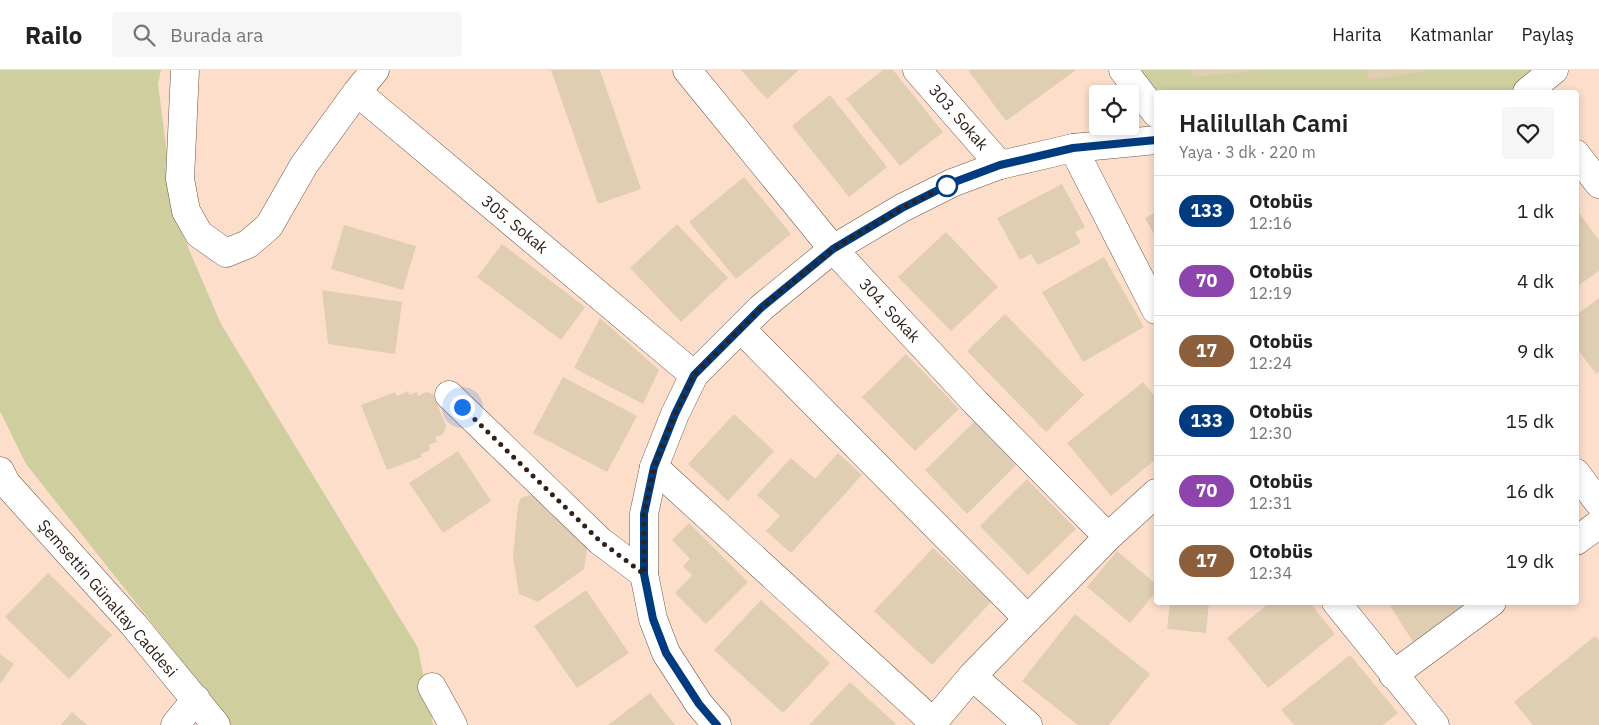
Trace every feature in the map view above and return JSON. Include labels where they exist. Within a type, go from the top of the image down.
[{"type":"street","points":[[185,70],[180,179],[186,211],[199,234],[226,253],[248,244],[268,226],[304,165],[375,70]]},
{"type":"street","name":"304. Sokak","points":[[687,70],[833,249],[976,403],[1108,537]]},
{"type":"street","name":"303. Sokak","points":[[917,70],[1000,165]]},
{"type":"street","points":[[1123,70],[1154,110]]},
{"type":"street","points":[[1530,90],[1554,70]]},
{"type":"street","name":"305. Sokak","points":[[358,92],[694,375]]},
{"type":"street","points":[[717,725],[699,704],[666,653],[653,619],[644,574],[644,514],[654,467],[675,414],[694,375],[761,308],[833,249],[902,208],[952,183],[1000,165],[1073,148],[1154,140]]},
{"type":"street","points":[[1073,148],[1154,306]]},
{"type":"street","points":[[1579,158],[1599,184]]},
{"type":"street","points":[[741,329],[1028,619]]},
{"type":"street","points":[[449,395],[600,541],[644,574]]},
{"type":"street","points":[[654,467],[932,724],[972,676],[1108,537],[1154,495]]},
{"type":"street","points":[[1579,477],[1599,503]]},
{"type":"street","name":"Şemsettin Günaltay Caddesi","points":[[2,482],[133,624],[216,725]]},
{"type":"street","points":[[1579,539],[1599,524]]},
{"type":"street","points":[[1338,605],[1435,725]]},
{"type":"street","points":[[1393,675],[1488,605]]},
{"type":"street","points":[[972,676],[1028,725]]},
{"type":"street","points":[[432,687],[453,725]]},
{"type":"street","points":[[175,725],[196,699]]},
{"type":"green space","points":[[0,70],[161,70],[158,84],[175,217],[221,324],[418,648],[433,725],[231,725],[26,464],[0,411]]},
{"type":"green space","points":[[1123,70],[1554,70],[1529,90],[1154,91]]},
{"type":"building","points":[[551,70],[600,70],[641,189],[598,204]]},
{"type":"building","points":[[741,70],[799,70],[767,99]]},
{"type":"building","points":[[883,70],[893,70],[943,132],[900,166],[846,99]]},
{"type":"building","points":[[968,70],[1076,70],[1006,121]]},
{"type":"building","points":[[1192,70],[1253,70],[1253,71],[1193,77]]},
{"type":"building","points":[[1367,70],[1424,70],[1424,71],[1368,80]]},
{"type":"building","points":[[830,95],[887,167],[849,197],[792,126]]},
{"type":"building","points":[[744,177],[791,234],[736,279],[689,222]]},
{"type":"building","points":[[1062,184],[1085,227],[1075,232],[1081,243],[1038,265],[1031,254],[1020,260],[997,218]]},
{"type":"building","points":[[1154,213],[1154,234],[1145,218]]},
{"type":"building","points":[[1579,213],[1599,240],[1599,271],[1579,285]]},
{"type":"building","points":[[677,224],[728,278],[681,322],[630,268]]},
{"type":"building","points":[[344,225],[416,246],[403,290],[331,269]]},
{"type":"building","points":[[946,232],[998,287],[951,331],[898,277]]},
{"type":"building","points":[[502,244],[585,307],[561,340],[477,277]]},
{"type":"building","points":[[1104,257],[1144,327],[1083,362],[1042,292]]},
{"type":"building","points":[[322,290],[402,302],[395,354],[328,344]]},
{"type":"building","points":[[1599,298],[1599,372],[1596,374],[1579,351],[1579,313]]},
{"type":"building","points":[[1005,314],[1084,395],[1046,432],[967,351]]},
{"type":"building","points":[[600,318],[659,370],[643,404],[574,368]]},
{"type":"building","points":[[906,354],[959,409],[915,451],[862,397]]},
{"type":"building","points":[[563,377],[637,416],[607,472],[533,433]]},
{"type":"building","points":[[1143,382],[1154,396],[1154,461],[1111,496],[1067,443]]},
{"type":"building","points":[[408,391],[409,395],[417,392],[418,396],[426,392],[433,394],[446,426],[443,434],[435,437],[437,442],[429,445],[430,450],[421,454],[422,457],[387,470],[361,405],[395,392],[397,396]]},
{"type":"building","points":[[734,414],[774,451],[728,501],[688,464]]},
{"type":"building","points":[[974,422],[1016,465],[967,514],[925,470]]},
{"type":"building","points":[[458,451],[491,501],[443,533],[409,483]]},
{"type":"building","points":[[838,453],[862,475],[791,553],[766,531],[780,516],[757,495],[791,458],[815,479]]},
{"type":"building","points":[[1027,479],[1076,529],[1028,575],[980,526]]},
{"type":"building","points":[[529,495],[541,499],[582,537],[587,550],[584,569],[538,602],[519,594],[513,556],[518,505],[521,498]]},
{"type":"building","points":[[689,523],[748,582],[706,624],[675,593],[692,575],[683,566],[690,559],[672,540]]},
{"type":"building","points":[[933,548],[991,602],[932,665],[874,611]]},
{"type":"building","points":[[1117,551],[1154,582],[1154,594],[1130,623],[1087,587]]},
{"type":"building","points":[[48,573],[112,635],[69,679],[5,617]]},
{"type":"building","points":[[586,590],[629,653],[577,688],[534,626]]},
{"type":"building","points":[[761,600],[830,663],[783,713],[714,650]]},
{"type":"building","points":[[1170,605],[1209,605],[1206,633],[1167,629]]},
{"type":"building","points":[[1266,605],[1311,605],[1335,634],[1268,688],[1227,638]]},
{"type":"building","points":[[1390,605],[1469,605],[1413,642]]},
{"type":"building","points":[[1075,614],[1150,674],[1109,725],[1078,725],[1022,681]]},
{"type":"building","points":[[1595,636],[1599,640],[1599,725],[1533,725],[1514,702]]},
{"type":"building","points":[[0,654],[14,664],[0,684]]},
{"type":"building","points":[[1350,655],[1398,713],[1383,725],[1294,725],[1281,710]]},
{"type":"building","points":[[850,682],[896,724],[809,725]]},
{"type":"building","points":[[650,693],[675,725],[608,725]]},
{"type":"building","points":[[72,712],[87,725],[61,725]]},
{"type":"bus line","name":"133","points":[[717,725],[699,704],[666,653],[653,619],[644,574],[644,514],[654,467],[675,414],[694,375],[761,308],[833,249],[902,208],[952,183],[1000,165],[1073,148],[1154,140]]},
{"type":"route","points":[[462,407],[600,541],[644,574],[644,514],[654,467],[675,414],[694,375],[761,308],[833,249],[902,208],[952,183],[947,186]]}]
